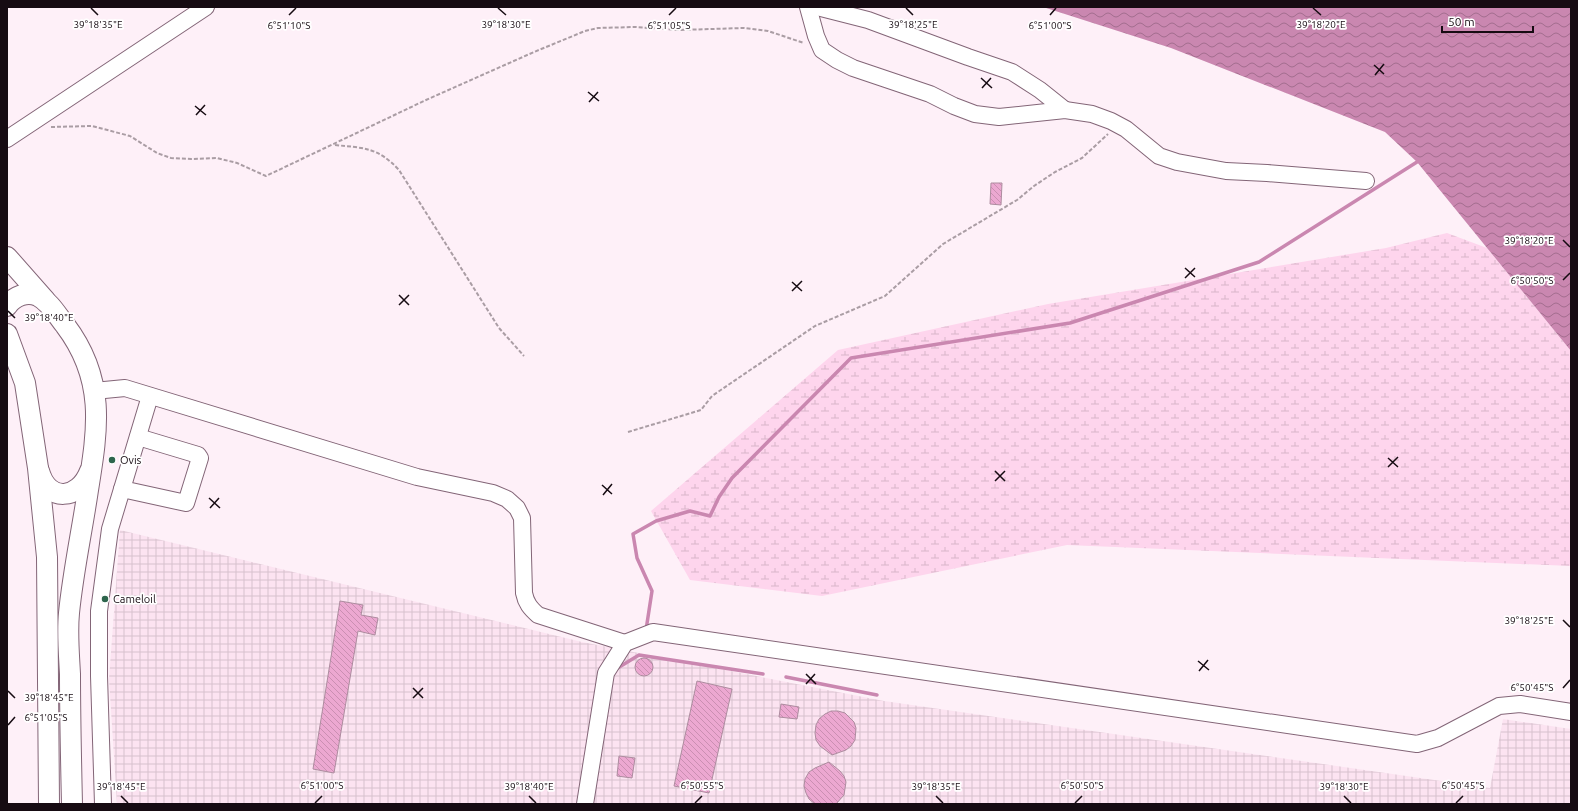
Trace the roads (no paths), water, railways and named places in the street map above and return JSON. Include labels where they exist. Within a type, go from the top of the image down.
[{"type":"main road","points":[[7,257],[49,304],[70,332],[84,356],[92,382],[96,407],[96,440],[69,614],[72,804]]},
{"type":"main road","points":[[7,306],[17,297],[26,294],[42,298],[49,304]]},
{"type":"main road","points":[[7,334],[26,383],[38,468],[47,557],[49,804]]},
{"type":"main road","points":[[38,468],[46,487],[53,491],[68,493],[76,491],[82,486],[87,480],[92,467]]},
{"type":"street","points":[[7,139],[206,7]]},
{"type":"street","points":[[808,7],[816,36],[822,50],[837,60],[853,68],[930,94],[954,106],[975,114],[999,117],[1065,110],[1092,114],[1126,129],[1159,156],[1177,162],[1226,171],[1267,172],[1366,181]]},
{"type":"street","points":[[817,7],[868,20],[1012,72],[1040,90],[1065,110]]},
{"type":"street","points":[[94,392],[125,388],[417,477],[493,493],[507,499],[517,508],[522,518],[524,593],[526,601],[531,609],[538,615],[625,643]]},
{"type":"street","points":[[103,804],[98,676],[99,610],[110,529],[150,396]]},
{"type":"street","points":[[122,489],[186,503],[200,458],[198,455],[138,437]]},
{"type":"street","points":[[585,804],[606,673],[625,643],[653,632],[1417,744],[1438,738],[1499,706],[1520,704],[1571,712]]},
{"type":"water","points":[[1043,7],[1571,7],[1571,351],[1417,162],[1385,132],[1171,48]]},
{"type":"waterway","points":[[646,630],[652,591],[637,558],[633,534],[656,521],[690,511],[710,516],[719,497],[732,478],[851,358],[1070,323],[1259,262],[1417,162]]},
{"type":"waterway","points":[[616,669],[639,655],[763,674]]},
{"type":"waterway","points":[[786,677],[877,695]]},
{"type":"place","name":"Ovis","points":[[112,460]]},
{"type":"place","name":"Cameloil","points":[[105,599]]}]
